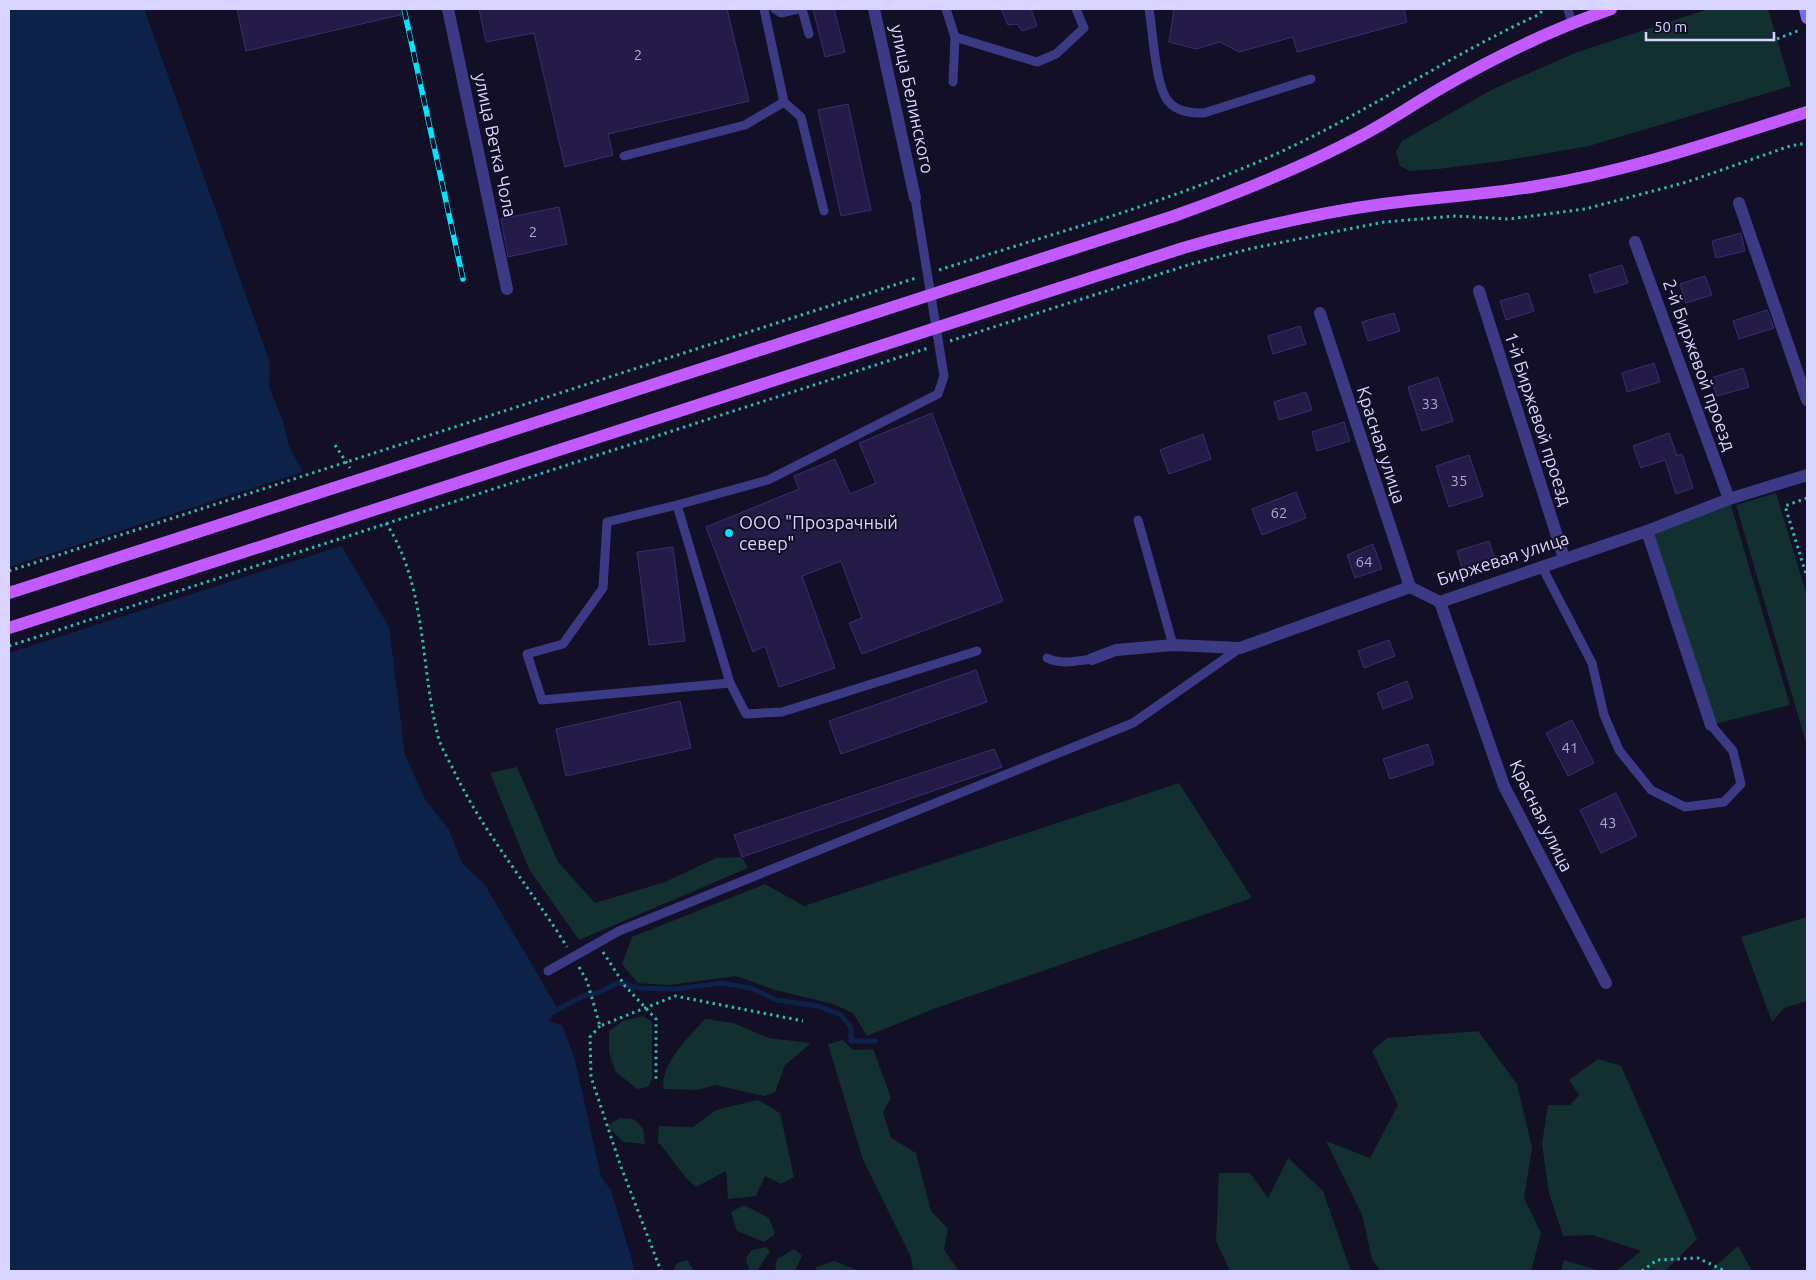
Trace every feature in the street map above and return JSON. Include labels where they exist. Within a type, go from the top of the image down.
[{"type":"main road","points":[[9,593],[1184,212],[1298,168],[1360,136],[1501,56],[1572,22],[1611,9]]},
{"type":"main road","points":[[1805,9],[1807,18]]},
{"type":"main road","points":[[9,628],[1184,248],[1316,214],[1383,204],[1536,187],[1599,175],[1662,158],[1807,112]]},
{"type":"street","name":"улица Ветка Чола","points":[[448,9],[507,289]]},
{"type":"street","name":"улица Белинского","points":[[874,9],[915,198]]},
{"type":"street","points":[[1739,203],[1807,400]]},
{"type":"street","name":"2-й Биржевой проезд","points":[[1635,242],[1729,499]]},
{"type":"street","name":"1-й Биржевой проезд","points":[[1478,291],[1564,558]]},
{"type":"street","name":"Красная улица","points":[[1320,313],[1410,587]]},
{"type":"street","name":"Биржевая улица","points":[[1410,587],[1440,602],[1646,531],[1729,499],[1807,475]]},
{"type":"street","points":[[1646,531],[1710,725]]},
{"type":"street","points":[[1092,659],[1116,650],[1173,644],[1240,648],[1410,587]]},
{"type":"street","name":"Красная улица","points":[[1440,602],[1504,786],[1606,984]]},
{"type":"lane","points":[[764,9],[784,102],[801,117],[824,211]]},
{"type":"lane","points":[[775,9],[781,13],[798,9]]},
{"type":"lane","points":[[802,9],[809,34]]},
{"type":"lane","points":[[946,9],[955,37],[954,82]]},
{"type":"lane","points":[[955,37],[1037,62],[1056,54],[1084,28],[1076,9]]},
{"type":"lane","points":[[1149,9],[1161,90],[1170,104],[1187,112],[1204,113],[1311,79]]},
{"type":"lane","points":[[1568,9],[1572,22]]},
{"type":"lane","points":[[624,156],[745,125],[784,102]]},
{"type":"lane","points":[[730,683],[542,700],[527,654],[563,644],[603,588],[608,522],[768,480],[938,394],[944,376],[915,198]]},
{"type":"lane","points":[[677,505],[730,683],[746,714],[782,712],[977,651]]},
{"type":"lane","points":[[1138,520],[1173,644]]},
{"type":"lane","points":[[1542,566],[1592,663],[1604,715],[1619,750],[1651,790],[1684,807],[1724,802],[1741,784],[1733,751],[1710,725]]},
{"type":"lane","points":[[548,972],[619,931],[1133,722],[1240,648]]},
{"type":"lane","points":[[1047,658],[1063,662],[1092,659]]},
{"type":"path","points":[[936,271],[1186,190],[1292,146],[1350,118],[1488,38],[1540,14],[1543,9]]},
{"type":"path","points":[[1777,39],[1807,28]]},
{"type":"path","points":[[949,342],[1207,260],[1297,238],[1366,225],[1455,216],[1509,219],[1585,209],[1687,182],[1790,146],[1807,143]]},
{"type":"path","points":[[9,571],[918,277]]},
{"type":"path","points":[[9,646],[930,348]]},
{"type":"path","points":[[335,445],[355,476]]},
{"type":"path","points":[[1807,498],[1785,506],[1807,577]]},
{"type":"path","points":[[381,515],[396,539],[412,580],[438,738],[466,796],[508,863],[541,905],[587,981],[600,1026]]},
{"type":"path","points":[[597,944],[626,986],[656,1019],[656,1081]]},
{"type":"path","points":[[661,1271],[620,1164],[591,1077],[590,1037],[600,1026],[676,996],[803,1021]]},
{"type":"path","points":[[1642,1271],[1657,1260],[1698,1258],[1725,1271]]},
{"type":"green space","points":[[1708,9],[1768,9],[1791,86],[1589,146],[1502,161],[1438,169],[1410,171],[1400,166],[1396,152],[1402,141],[1493,89],[1575,53]]},
{"type":"green space","points":[[1776,493],[1807,596],[1807,746],[1736,505]]},
{"type":"green space","points":[[1729,499],[1790,705],[1711,725],[1647,531]]},
{"type":"green space","points":[[517,767],[558,862],[595,903],[665,882],[716,858],[742,857],[748,868],[579,940],[529,869],[490,773]]},
{"type":"green space","points":[[1179,783],[1252,898],[936,1008],[867,1036],[853,1013],[833,1004],[775,990],[736,976],[669,985],[638,983],[622,964],[632,937],[765,884],[804,906]]},
{"type":"green space","points":[[1807,917],[1807,1001],[1784,1008],[1772,1022],[1741,937]]},
{"type":"green space","points":[[643,1016],[652,1022],[652,1079],[648,1087],[637,1089],[615,1071],[609,1052],[609,1031],[623,1021]]},
{"type":"green space","points":[[705,1019],[734,1023],[768,1038],[811,1043],[785,1065],[775,1092],[764,1096],[715,1085],[698,1090],[663,1089],[664,1079],[671,1060]]},
{"type":"green space","points":[[1478,1031],[1517,1084],[1532,1148],[1524,1198],[1541,1233],[1531,1271],[1380,1271],[1372,1259],[1362,1215],[1326,1141],[1370,1158],[1398,1105],[1372,1051],[1387,1038]]},
{"type":"green space","points":[[843,1040],[853,1050],[873,1049],[891,1098],[883,1112],[891,1138],[916,1153],[931,1211],[948,1229],[944,1250],[959,1271],[913,1271],[911,1257],[863,1160],[828,1044]]},
{"type":"green space","points":[[1598,1059],[1621,1066],[1697,1239],[1665,1271],[1616,1271],[1641,1251],[1592,1235],[1563,1236],[1549,1193],[1542,1144],[1548,1105],[1570,1105],[1579,1095],[1569,1080]]},
{"type":"green space","points":[[758,1100],[780,1113],[794,1177],[781,1184],[765,1176],[756,1196],[728,1199],[726,1171],[696,1187],[658,1142],[659,1126],[693,1127],[716,1110]]},
{"type":"green space","points":[[620,1118],[633,1119],[643,1128],[645,1144],[624,1142],[607,1126]]},
{"type":"green space","points":[[1288,1158],[1323,1191],[1351,1271],[1230,1271],[1216,1241],[1219,1173],[1250,1173],[1268,1198]]},
{"type":"green space","points":[[744,1205],[769,1218],[775,1234],[764,1242],[737,1231],[731,1212]]},
{"type":"green space","points":[[1738,1246],[1752,1271],[1710,1271]]},
{"type":"green space","points":[[766,1247],[770,1251],[757,1271],[749,1270],[746,1258],[752,1250]]},
{"type":"green space","points":[[794,1249],[802,1256],[795,1271],[775,1271],[777,1259]]},
{"type":"green space","points":[[687,1260],[694,1271],[673,1271],[677,1263]]},
{"type":"green space","points":[[1564,1260],[1600,1271],[1561,1271]]},
{"type":"green space","points":[[834,1261],[859,1271],[815,1271],[816,1267]]},
{"type":"water","points":[[9,9],[150,9],[145,11],[270,363],[269,387],[283,421],[289,446],[345,552],[389,627],[405,755],[425,799],[449,830],[462,863],[485,885],[558,1009],[548,1021],[562,1025],[574,1056],[601,1177],[611,1190],[635,1271],[9,1271]]},
{"type":"pier","points":[[305,471],[344,545],[9,653],[9,567]]},
{"type":"building","points":[[237,9],[403,9],[404,14],[246,51]]},
{"type":"building","points":[[479,9],[727,9],[749,101],[608,134],[613,155],[565,167],[534,33],[486,42]]},
{"type":"building","points":[[813,9],[834,9],[845,52],[825,57]]},
{"type":"building","points":[[1001,9],[1031,9],[1037,26],[1022,31],[1017,24],[1008,25]]},
{"type":"building","points":[[1174,9],[1404,9],[1407,22],[1297,52],[1293,37],[1239,52],[1220,42],[1196,49],[1169,42]]},
{"type":"building","points":[[848,104],[871,210],[841,216],[818,110]]},
{"type":"building","points":[[559,207],[567,244],[508,257],[501,219]]},
{"type":"building","points":[[1741,233],[1745,251],[1716,258],[1712,241]]},
{"type":"building","points":[[1622,265],[1628,283],[1595,293],[1589,275]]},
{"type":"building","points":[[1705,276],[1712,295],[1686,303],[1680,284]]},
{"type":"building","points":[[1528,293],[1534,311],[1506,320],[1500,301]]},
{"type":"building","points":[[1767,310],[1774,328],[1739,339],[1733,321]]},
{"type":"building","points":[[1394,313],[1400,331],[1368,341],[1362,322]]},
{"type":"building","points":[[1300,326],[1306,344],[1273,354],[1268,336]]},
{"type":"building","points":[[1654,363],[1660,382],[1627,392],[1622,373]]},
{"type":"building","points":[[1743,368],[1749,387],[1717,396],[1711,378]]},
{"type":"building","points":[[1438,377],[1453,421],[1422,431],[1408,387]]},
{"type":"building","points":[[1306,392],[1312,410],[1279,420],[1274,402]]},
{"type":"building","points":[[932,413],[1003,601],[862,654],[849,623],[862,618],[841,561],[802,576],[835,668],[779,687],[765,646],[753,652],[706,527],[799,489],[794,476],[835,459],[850,494],[876,483],[859,443]]},
{"type":"building","points":[[1344,422],[1350,441],[1317,451],[1312,432]]},
{"type":"building","points":[[1669,433],[1677,456],[1682,454],[1693,488],[1676,494],[1665,460],[1641,468],[1633,446]]},
{"type":"building","points":[[1203,434],[1211,459],[1169,474],[1160,450]]},
{"type":"building","points":[[1469,455],[1483,496],[1449,507],[1436,466]]},
{"type":"building","points":[[1296,492],[1306,518],[1262,535],[1252,509]]},
{"type":"building","points":[[1489,541],[1495,560],[1463,571],[1457,551]]},
{"type":"building","points":[[1373,544],[1382,569],[1355,578],[1347,555]]},
{"type":"building","points":[[673,547],[685,641],[649,645],[637,552]]},
{"type":"building","points":[[1389,640],[1395,656],[1364,668],[1358,651]]},
{"type":"building","points":[[976,670],[987,702],[841,754],[829,721]]},
{"type":"building","points":[[1407,681],[1413,698],[1383,709],[1377,693]]},
{"type":"building","points":[[680,701],[691,748],[566,776],[556,729]]},
{"type":"building","points":[[1572,720],[1594,763],[1568,776],[1546,733]]},
{"type":"building","points":[[1428,744],[1434,764],[1390,779],[1383,759]]},
{"type":"building","points":[[994,749],[1002,767],[742,857],[734,835]]},
{"type":"building","points":[[1616,793],[1637,836],[1601,853],[1580,810]]},
{"type":"waterway","points":[[553,1012],[583,996],[600,992],[617,983],[640,988],[676,989],[721,983],[751,988],[776,1000],[818,1006],[841,1015],[851,1028],[851,1041],[875,1041]]},
{"type":"railway","points":[[404,9],[463,279]]},
{"type":"place","name":"ООО \"Прозрачный север\"","points":[[729,533]]}]
